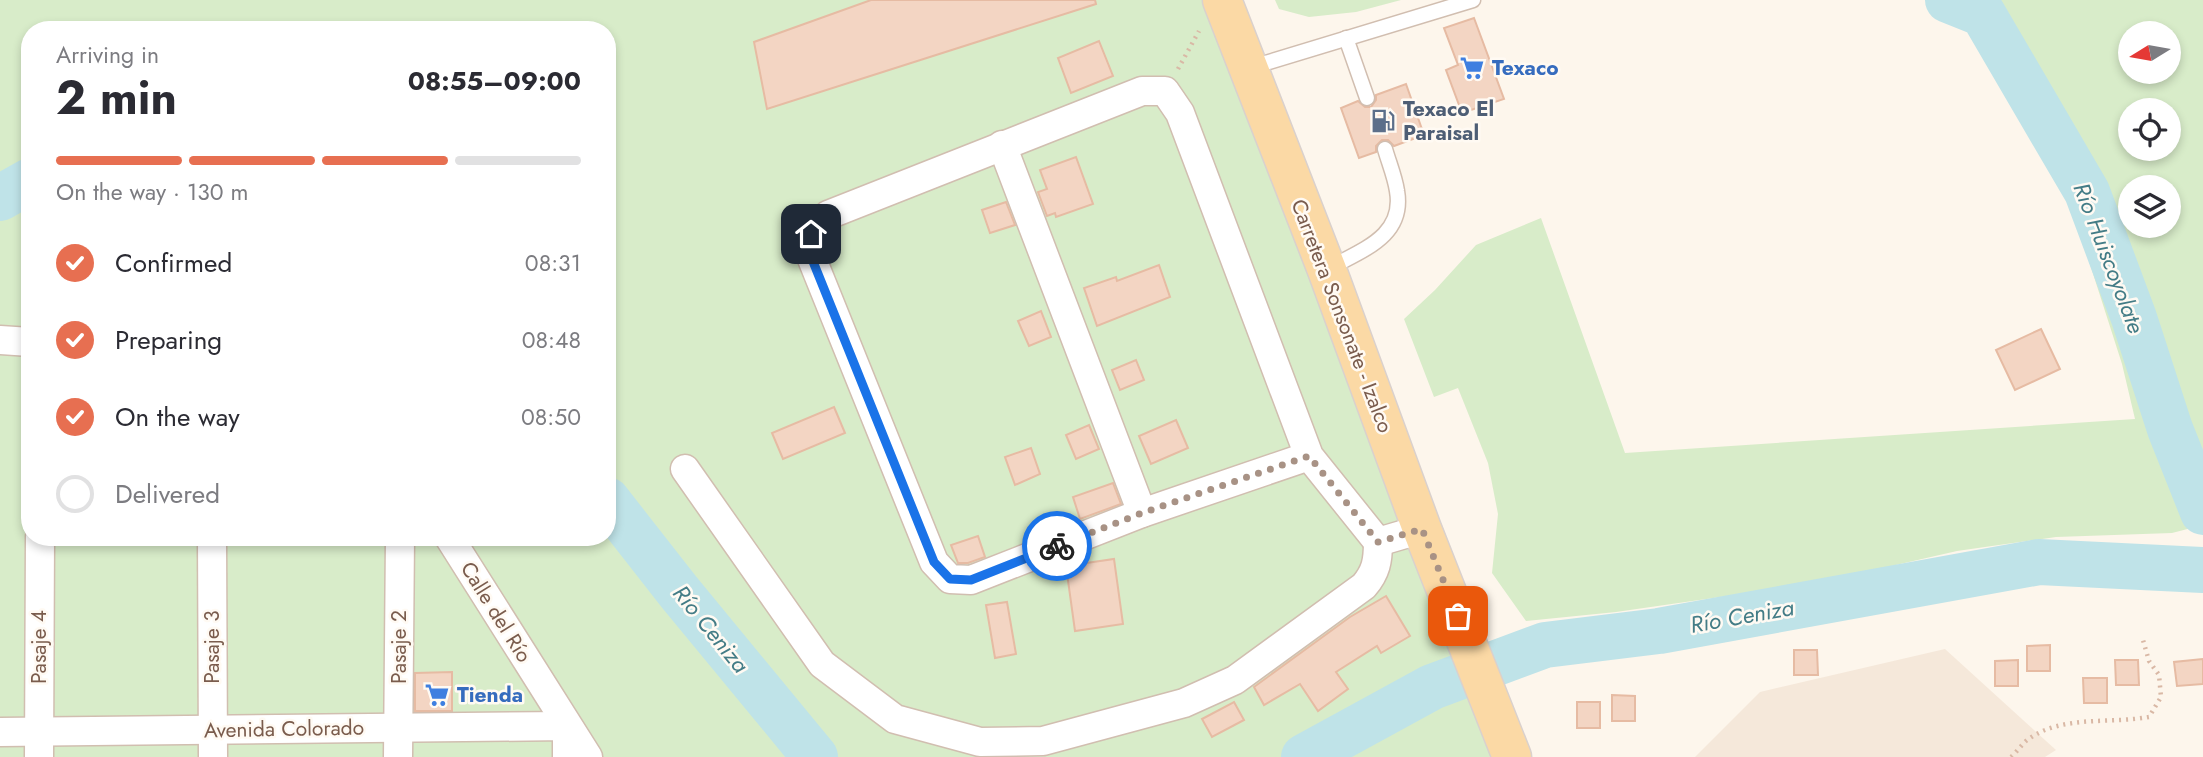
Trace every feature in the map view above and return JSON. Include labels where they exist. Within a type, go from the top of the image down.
[{"type":"main road","name":"Carretera Sonsonate - Izalco","points":[[1213,11],[1248,69],[1327,270],[1422,529],[1511,753]]},
{"type":"street","points":[[685,469],[822,664],[895,719],[980,742],[1043,741],[1184,703],[1235,680],[1364,586],[1374,574],[1378,542],[1309,456],[1180,113],[1166,91],[1142,91],[828,215],[811,234],[812,259],[934,562],[950,579],[971,580],[1142,513],[1309,456]]},
{"type":"street","points":[[1002,145],[1142,513]]},
{"type":"street","points":[[0,340],[21,341]]},
{"type":"street","points":[[1378,542],[1422,529]]},
{"type":"street","name":"Pasaje 4","points":[[39,744],[40,546]]},
{"type":"street","name":"Pasaje 3","points":[[212,546],[213,743]]},
{"type":"street","name":"Pasaje 2","points":[[398,757],[400,546]]},
{"type":"street","name":"Calle del Río","points":[[455,546],[588,757]]},
{"type":"street","points":[[567,726],[567,757]]},
{"type":"street","name":"Avenida Colorado","points":[[0,732],[39,744],[213,743],[399,728],[567,726]]},
{"type":"lane","points":[[1248,69],[1473,0]]},
{"type":"lane","points":[[1346,38],[1367,98]]},
{"type":"lane","points":[[1327,270],[1382,239],[1397,219],[1398,192],[1385,149]]},
{"type":"path","points":[[1166,91],[1213,11]]},
{"type":"path","points":[[2011,757],[2028,738],[2067,723],[2125,721],[2149,717],[2161,697],[2159,675],[2149,661],[2143,640]]},
{"type":"shaded area","points":[[1945,649],[2056,750],[2045,757],[1695,757],[1760,692]]},
{"type":"green space","points":[[0,0],[1238,0],[1532,757],[0,757]]},
{"type":"green space","points":[[1275,0],[1401,0],[1356,12],[1309,17],[1279,9]]},
{"type":"green space","points":[[1933,0],[2203,0],[2203,525],[2172,533],[2056,537],[1957,551],[1852,575],[1741,594],[1616,612],[1526,621],[1492,573],[1498,514],[1488,463],[1458,388],[1434,397],[1404,319],[1476,245],[1541,218],[1625,453],[2135,419],[2122,364],[2070,202],[1975,26],[1933,12]]},
{"type":"building","points":[[871,0],[1095,0],[1096,4],[767,109],[754,42]]},
{"type":"building","name":"Texaco","points":[[1474,18],[1504,99],[1462,113],[1446,70],[1458,65],[1444,28]]},
{"type":"building","points":[[1099,41],[1113,76],[1071,93],[1058,58]]},
{"type":"building","name":"Texaco El Paraisal","points":[[1406,84],[1424,135],[1394,146],[1388,140],[1382,140],[1376,146],[1376,152],[1359,158],[1341,108],[1358,101],[1365,107],[1371,107],[1376,95]]},
{"type":"building","points":[[1076,157],[1093,204],[1056,217],[1055,213],[1047,216],[1038,192],[1047,189],[1040,170]]},
{"type":"building","points":[[1006,202],[1015,225],[990,233],[982,210]]},
{"type":"building","points":[[1159,265],[1170,297],[1097,326],[1084,288],[1116,277],[1117,281]]},
{"type":"building","points":[[1041,311],[1051,337],[1029,346],[1018,321]]},
{"type":"building","points":[[2041,329],[2060,369],[2015,390],[1996,350]]},
{"type":"building","points":[[1136,360],[1144,380],[1120,390],[1112,370]]},
{"type":"building","points":[[834,407],[845,433],[783,459],[772,433]]},
{"type":"building","points":[[1176,420],[1188,448],[1151,464],[1139,436]]},
{"type":"building","points":[[1089,425],[1099,449],[1076,459],[1066,435]]},
{"type":"building","points":[[1031,448],[1040,474],[1015,485],[1005,457]]},
{"type":"building","points":[[1113,483],[1121,504],[1080,519],[1073,497]]},
{"type":"building","points":[[978,536],[985,557],[968,563],[958,563],[951,545]]},
{"type":"building","points":[[1114,559],[1123,624],[1075,631],[1066,566]]},
{"type":"building","points":[[1386,596],[1410,636],[1381,653],[1377,646],[1336,672],[1348,689],[1318,711],[1300,684],[1264,705],[1254,687],[1350,617]]},
{"type":"building","points":[[1007,602],[1016,654],[995,658],[986,605]]},
{"type":"building","points":[[2050,645],[2050,671],[2027,671],[2027,646]]},
{"type":"building","points":[[1794,650],[1817,650],[1818,675],[1794,675]]},
{"type":"building","points":[[2203,659],[2203,684],[2177,686],[2174,662]]},
{"type":"building","points":[[2018,660],[2018,686],[1995,686],[1995,661]]},
{"type":"building","points":[[2115,660],[2138,660],[2139,685],[2116,685]]},
{"type":"building","points":[[452,672],[452,711],[415,711],[415,673]]},
{"type":"building","points":[[2083,678],[2107,678],[2107,703],[2084,703]]},
{"type":"building","points":[[1612,695],[1635,696],[1635,721],[1612,721]]},
{"type":"building","points":[[1234,702],[1244,720],[1212,737],[1202,719]]},
{"type":"building","points":[[1577,702],[1600,702],[1600,728],[1577,728]]},
{"type":"waterway","name":"Río Huiscoyolate","points":[[1948,0],[1983,14],[2087,192],[2134,318],[2170,429],[2203,512]]},
{"type":"waterway","name":"Río Ceniza","points":[[0,198],[21,186]]},
{"type":"waterway","name":"Río Ceniza","points":[[616,512],[815,757]]},
{"type":"waterway","name":"Río Ceniza","points":[[1304,757],[1432,687],[1545,645],[1659,631],[2039,562],[2203,570]]},
{"type":"way so far","points":[[1057,546],[1142,513],[1309,456],[1378,542],[1422,529],[1458,616]]},
{"type":"place","name":"Texaco","points":[[1472,68]]},
{"type":"place","name":"Texaco El Paraisal","points":[[1383,121]]},
{"type":"place","name":"Tienda","points":[[437,695]]},
{"type":"route","points":[[811,234],[812,259],[934,562],[950,579],[971,580],[1057,546]]}]
